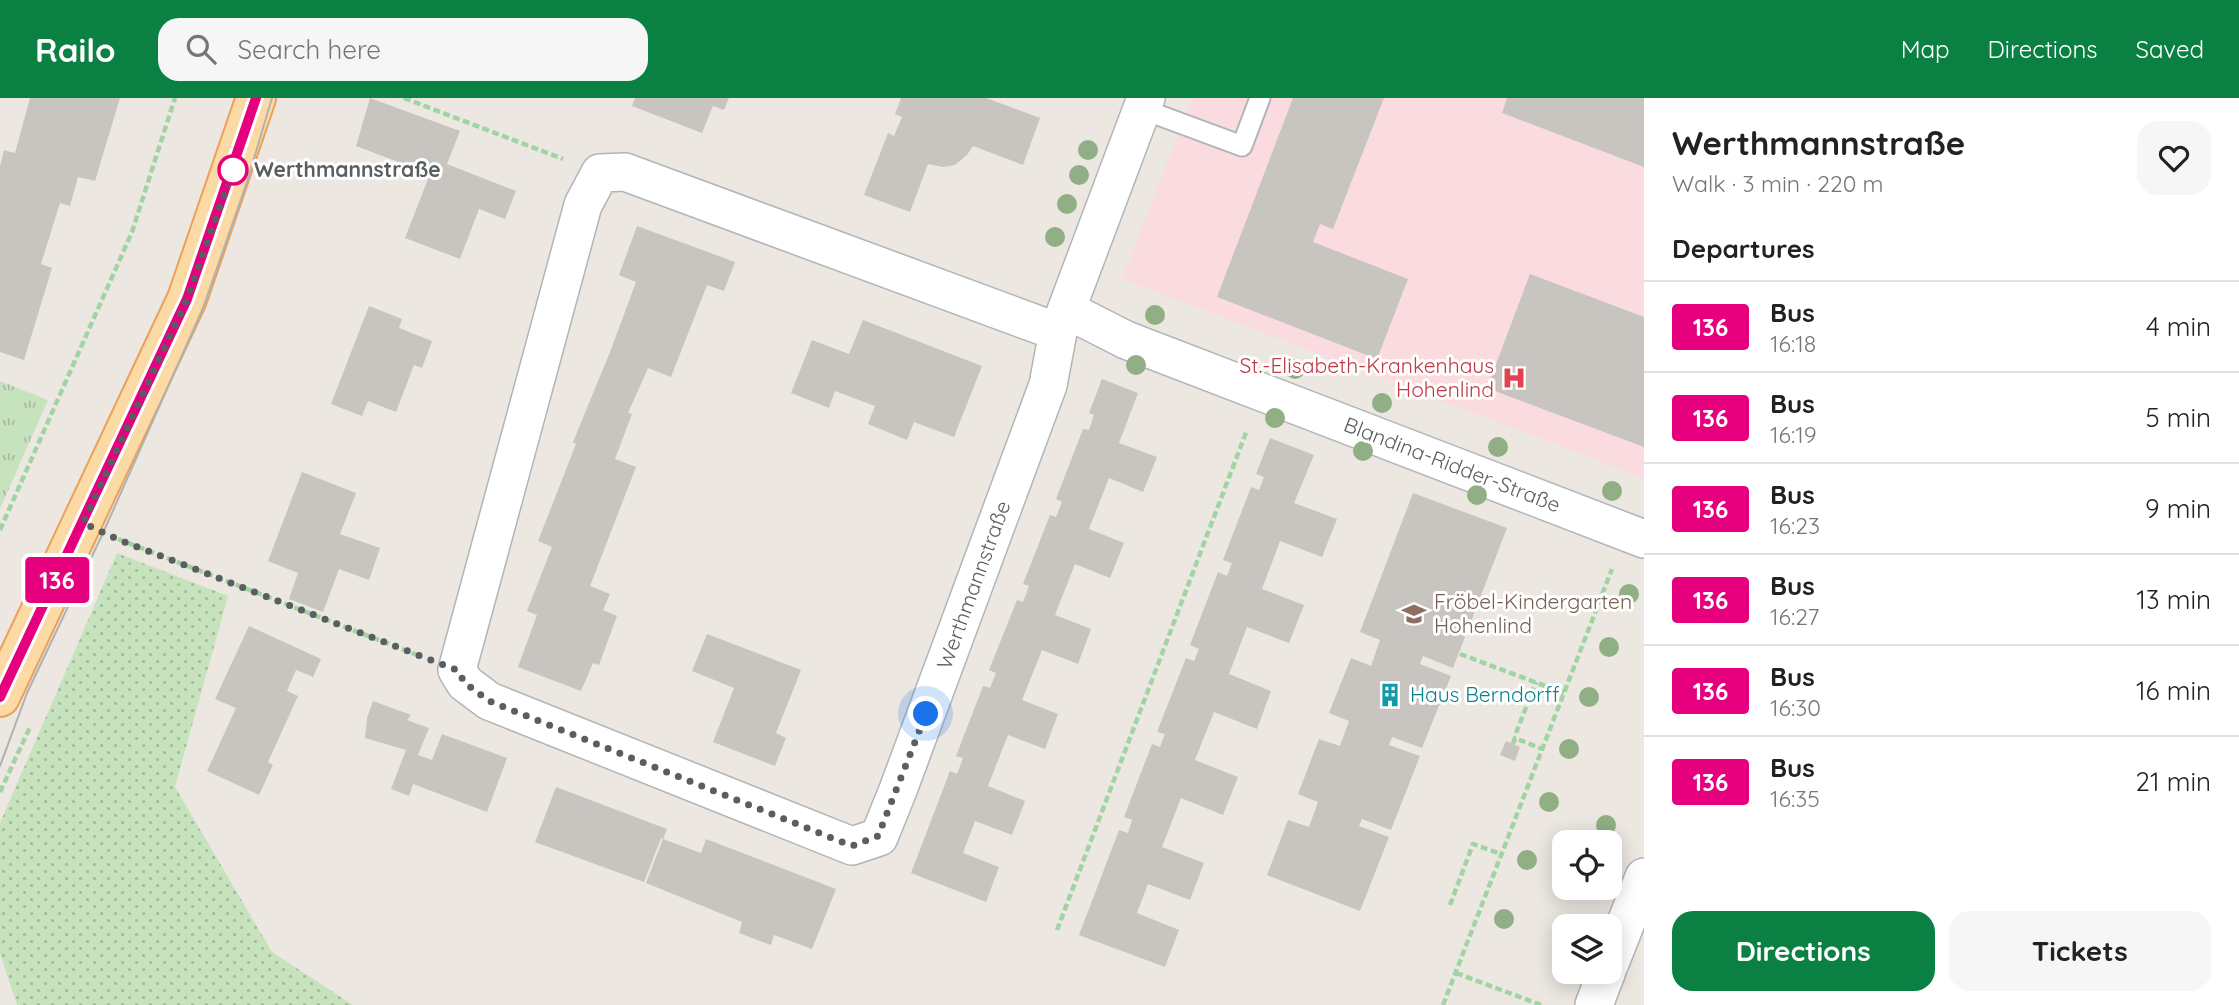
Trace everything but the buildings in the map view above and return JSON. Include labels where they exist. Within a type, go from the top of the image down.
[{"type":"main road","points":[[0,697],[187,299],[256,98]]},
{"type":"street","name":"Werthmannstraße","points":[[457,670],[465,683],[489,701],[852,846],[878,836],[898,790],[1048,385],[1063,321],[1144,103]]},
{"type":"street","points":[[457,670],[583,205],[600,173],[625,172],[1063,321]]},
{"type":"street","name":"Blandina-Ridder-Straße","points":[[1063,321],[1126,340],[1635,536]]},
{"type":"street","points":[[1622,933],[1644,877]]},
{"type":"street","points":[[1594,1005],[1602,984]]},
{"type":"lane","points":[[1144,103],[1242,146],[1261,98]]},
{"type":"path","points":[[0,530],[132,232],[176,98]]},
{"type":"path","points":[[404,98],[600,173]]},
{"type":"path","points":[[1057,930],[1262,392]]},
{"type":"path","points":[[83,523],[117,539],[457,670]]},
{"type":"path","points":[[1443,1005],[1564,693],[1635,536]]},
{"type":"path","points":[[1460,654],[1564,693]]},
{"type":"path","points":[[1516,733],[1536,682]]},
{"type":"path","points":[[1513,744],[1515,738],[1542,749]]},
{"type":"path","points":[[1450,905],[1473,844],[1501,854]]},
{"type":"path","points":[[1456,973],[1541,1005]]},
{"type":"shaded area","name":"St.-Elisabeth-Krankenhaus Hohenlind","points":[[1192,98],[1644,98],[1644,478],[1122,279]]},
{"type":"green space","points":[[0,381],[48,400],[0,509]]},
{"type":"green space","points":[[117,553],[228,596],[175,787],[272,952],[353,1005],[17,1005],[0,954],[0,823]]},
{"type":"tram line","points":[[0,704],[110,469],[187,294],[250,98]]},
{"type":"tram line","points":[[0,766],[27,693],[103,533],[203,308],[247,182],[272,98]]},
{"type":"bus line","name":"136","points":[[0,697],[187,299],[256,98]]},
{"type":"place","name":"Werthmannstraße","points":[[233,170]]},
{"type":"place","name":"St.-Elisabeth-Krankenhaus Hohenlind","points":[[1514,378]]},
{"type":"place","name":"Fröbel-Kindergarten Hohenlind","points":[[1414,614]]},
{"type":"place","name":"Haus Berndorff","points":[[1390,695]]},
{"type":"route","points":[[233,170],[237,159],[187,299],[83,523],[117,539],[457,670],[465,683],[489,701],[852,846],[878,836],[926,714]]}]
